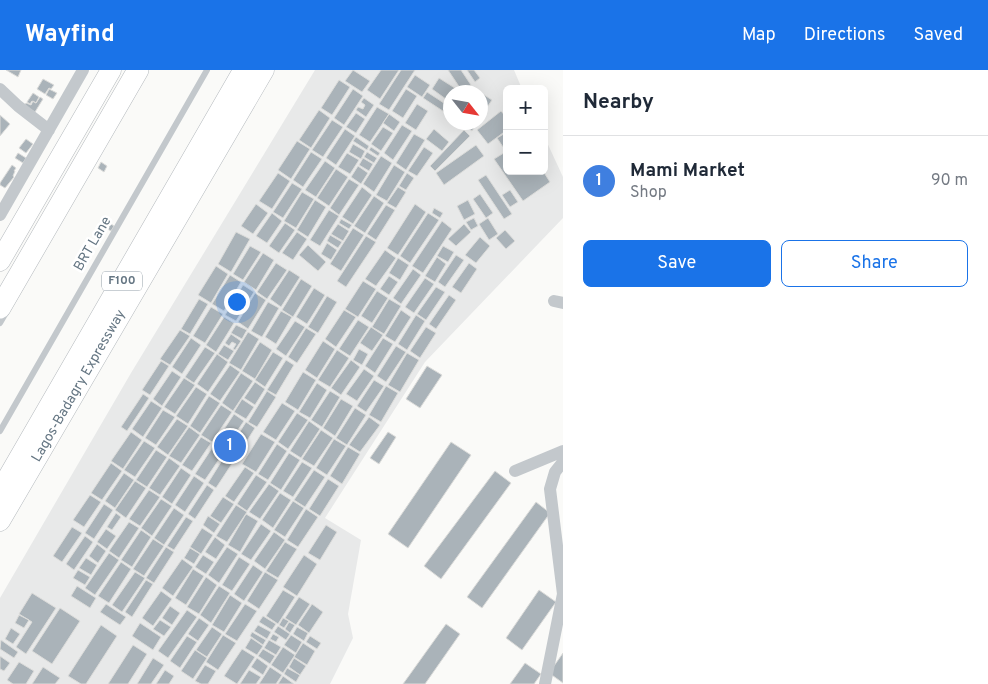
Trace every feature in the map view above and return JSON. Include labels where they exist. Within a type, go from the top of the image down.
[{"type":"highway","points":[[5,307],[138,70]]},
{"type":"highway","name":"Lagos-Badagry Expressway","points":[[0,492],[244,70]]},
{"type":"main road","points":[[0,261],[112,70]]},
{"type":"main road","name":"Lagos-Badagry Expressway","points":[[0,520],[264,70]]},
{"type":"street","points":[[0,215],[5,194],[49,130],[83,70]]},
{"type":"street","points":[[0,89],[49,130]]},
{"type":"street","points":[[515,471],[563,451]]},
{"type":"street","points":[[545,684],[563,594],[550,489],[556,472],[563,462]]},
{"type":"lane","name":"BRT Lane","points":[[0,431],[207,70]]},
{"type":"lane","points":[[0,323],[5,307]]},
{"type":"shaded area","points":[[315,70],[514,70],[520,85],[503,85],[503,175],[548,175],[548,145],[563,177],[563,218],[425,362],[325,518],[361,540],[348,614],[353,638],[330,684],[0,684],[0,598],[131,373]]},
{"type":"building","points":[[6,70],[21,70],[18,77]]},
{"type":"building","points":[[353,70],[370,81],[362,92],[345,81]]},
{"type":"building","points":[[381,70],[399,70],[380,99],[367,90]]},
{"type":"building","points":[[401,70],[415,70],[389,110],[379,104]]},
{"type":"building","points":[[448,70],[461,70],[471,85],[458,85]]},
{"type":"building","points":[[467,70],[474,70],[480,78],[475,82]]},
{"type":"building","points":[[415,75],[430,85],[422,97],[407,87]]},
{"type":"building","points":[[439,78],[450,85],[443,85],[443,97],[432,89]]},
{"type":"building","points":[[43,79],[54,85],[45,94],[37,89]]},
{"type":"building","points":[[339,80],[350,87],[332,115],[321,108]]},
{"type":"building","points":[[49,89],[57,93],[53,99],[46,95]]},
{"type":"building","points":[[353,89],[363,96],[344,125],[334,118]]},
{"type":"building","points":[[406,89],[417,96],[403,118],[392,111]]},
{"type":"building","points":[[427,92],[443,102],[443,111],[423,98]]},
{"type":"building","points":[[33,93],[39,97],[36,103],[32,101],[30,104],[27,102]]},
{"type":"building","points":[[40,97],[43,99],[35,112],[24,106],[26,103],[31,105],[33,101],[36,103]]},
{"type":"building","points":[[488,97],[492,100],[488,106]]},
{"type":"building","points":[[364,98],[374,105],[366,117],[356,110],[358,107],[363,109],[365,105],[361,102]]},
{"type":"building","points":[[417,104],[428,111],[416,130],[405,123]]},
{"type":"building","points":[[377,107],[389,114],[370,142],[359,135]]},
{"type":"building","points":[[319,110],[330,118],[311,148],[299,140]]},
{"type":"building","points":[[501,111],[503,113],[503,133],[488,144],[477,130],[488,130],[488,121]]},
{"type":"building","points":[[356,113],[365,119],[356,133],[346,127]]},
{"type":"building","points":[[389,114],[400,122],[394,131],[383,123]]},
{"type":"building","points":[[0,115],[10,124],[0,136]]},
{"type":"building","points":[[332,120],[343,127],[323,157],[312,150]]},
{"type":"building","points":[[402,125],[412,131],[393,160],[384,153]]},
{"type":"building","points":[[383,127],[393,133],[381,151],[371,144]]},
{"type":"building","points":[[345,129],[355,136],[336,165],[326,158]]},
{"type":"building","points":[[434,129],[449,142],[442,151],[426,139]]},
{"type":"building","points":[[464,130],[470,136],[435,171],[430,166]]},
{"type":"building","points":[[414,134],[425,140],[406,170],[396,163]]},
{"type":"building","points":[[503,134],[503,147],[497,138]]},
{"type":"building","points":[[356,137],[369,146],[367,150],[353,141]]},
{"type":"building","points":[[26,139],[33,144],[26,153],[19,148]]},
{"type":"building","points":[[297,141],[310,149],[291,179],[278,170]]},
{"type":"building","points":[[353,144],[365,151],[361,159],[349,152]]},
{"type":"building","points":[[476,145],[484,156],[444,185],[436,173]]},
{"type":"building","points":[[371,147],[380,153],[378,156],[369,150]]},
{"type":"building","points":[[424,147],[433,153],[417,176],[408,171]]},
{"type":"building","points":[[311,152],[322,159],[303,187],[293,180]]},
{"type":"building","points":[[367,152],[377,158],[374,163],[364,157]]},
{"type":"building","points":[[18,153],[26,158],[23,163],[15,158]]},
{"type":"building","points":[[347,153],[359,160],[350,174],[338,167]]},
{"type":"building","points":[[503,153],[503,172],[494,159]]},
{"type":"building","points":[[381,156],[392,163],[374,192],[363,184]]},
{"type":"building","points":[[363,158],[373,164],[369,171],[359,165]]},
{"type":"building","points":[[325,161],[335,168],[316,197],[305,190]]},
{"type":"building","points":[[101,162],[107,166],[104,172],[98,168]]},
{"type":"building","points":[[12,165],[16,168],[14,177],[5,188],[0,183]]},
{"type":"building","points":[[394,165],[405,172],[387,201],[376,195]]},
{"type":"building","points":[[358,166],[368,173],[361,184],[351,177]]},
{"type":"building","points":[[336,169],[348,177],[329,206],[317,198]]},
{"type":"building","points":[[278,173],[290,181],[272,209],[259,201]]},
{"type":"building","points":[[407,173],[414,178],[406,190],[399,186]]},
{"type":"building","points":[[486,175],[512,214],[504,219],[478,180]]},
{"type":"building","points":[[505,175],[546,175],[550,182],[523,201]]},
{"type":"building","points":[[349,179],[359,185],[339,215],[330,208]]},
{"type":"building","points":[[292,183],[302,189],[283,218],[273,212]]},
{"type":"building","points":[[362,187],[372,195],[353,224],[342,217]]},
{"type":"building","points":[[398,187],[406,192],[396,208],[387,203]]},
{"type":"building","points":[[510,190],[518,202],[510,207],[502,195]]},
{"type":"building","points":[[302,192],[314,199],[296,228],[284,221]]},
{"type":"building","points":[[480,194],[493,213],[486,218],[473,199]]},
{"type":"building","points":[[374,196],[384,203],[365,233],[354,226]]},
{"type":"building","points":[[315,200],[326,207],[308,237],[297,230]]},
{"type":"building","points":[[468,200],[475,214],[464,220],[457,206]]},
{"type":"building","points":[[256,204],[268,213],[253,234],[241,226]]},
{"type":"building","points":[[415,204],[426,212],[398,255],[387,248]]},
{"type":"building","points":[[386,205],[395,210],[376,240],[367,234]]},
{"type":"building","points":[[434,208],[443,213],[440,218],[432,213]]},
{"type":"building","points":[[329,210],[339,216],[320,246],[310,240]]},
{"type":"building","points":[[272,213],[282,221],[267,243],[256,236]]},
{"type":"building","points":[[428,213],[439,220],[410,263],[400,256]]},
{"type":"building","points":[[474,218],[478,226],[471,230],[466,222]]},
{"type":"building","points":[[488,218],[498,234],[489,240],[479,224]]},
{"type":"building","points":[[341,219],[352,225],[349,229],[339,223]]},
{"type":"building","points":[[442,221],[452,229],[423,273],[412,266]]},
{"type":"building","points":[[108,222],[114,226],[111,231],[104,227]]},
{"type":"building","points":[[285,223],[295,230],[279,253],[269,246]]},
{"type":"building","points":[[338,224],[349,231],[343,241],[331,234]]},
{"type":"building","points":[[464,224],[471,232],[456,246],[448,239]]},
{"type":"building","points":[[353,228],[364,235],[341,271],[330,264]]},
{"type":"building","points":[[505,230],[515,241],[506,249],[496,238]]},
{"type":"building","points":[[236,232],[250,239],[231,272],[218,264]]},
{"type":"building","points":[[297,232],[307,239],[293,260],[282,253]]},
{"type":"building","points":[[330,235],[342,242],[338,248],[327,241]]},
{"type":"building","points":[[366,236],[376,242],[346,287],[337,281]]},
{"type":"building","points":[[480,237],[490,246],[476,263],[465,255]]},
{"type":"building","points":[[327,243],[337,250],[331,260],[321,254]]},
{"type":"building","points":[[308,245],[326,262],[318,271],[299,255]]},
{"type":"building","points":[[250,246],[261,252],[243,280],[233,274]]},
{"type":"building","points":[[443,246],[454,252],[448,262],[437,256]]},
{"type":"building","points":[[385,250],[396,258],[376,286],[365,279]]},
{"type":"building","points":[[263,253],[274,260],[256,290],[244,282]]},
{"type":"building","points":[[456,255],[464,260],[445,287],[438,282]]},
{"type":"building","points":[[437,257],[446,264],[435,282],[425,276]]},
{"type":"building","points":[[398,258],[409,265],[400,280],[389,273]]},
{"type":"building","points":[[276,263],[287,270],[267,299],[257,292]]},
{"type":"building","points":[[469,263],[477,269],[461,293],[452,287]]},
{"type":"building","points":[[216,266],[228,274],[211,303],[198,295]]},
{"type":"building","points":[[413,269],[421,275],[401,304],[393,298]]},
{"type":"building","points":[[289,270],[300,277],[281,307],[270,299]]},
{"type":"building","points":[[230,275],[241,282],[224,311],[212,304]]},
{"type":"building","points":[[389,276],[398,282],[389,295],[380,289]]},
{"type":"building","points":[[425,278],[434,284],[414,313],[405,307]]},
{"type":"building","points":[[301,279],[312,286],[293,317],[282,310]]},
{"type":"building","points":[[363,281],[376,289],[358,317],[345,309]]},
{"type":"building","points":[[243,285],[254,292],[236,321],[225,315]]},
{"type":"building","points":[[436,287],[445,292],[426,320],[417,314]]},
{"type":"building","points":[[314,288],[325,295],[307,324],[296,317]]},
{"type":"building","points":[[377,291],[388,298],[372,323],[361,316]]},
{"type":"building","points":[[255,293],[266,300],[248,329],[238,322]]},
{"type":"building","points":[[449,295],[456,300],[436,329],[429,324]]},
{"type":"building","points":[[327,296],[337,302],[318,333],[308,327]]},
{"type":"building","points":[[199,299],[208,304],[190,334],[181,329]]},
{"type":"building","points":[[389,299],[401,306],[384,334],[372,327]]},
{"type":"building","points":[[268,302],[279,308],[262,337],[251,331]]},
{"type":"building","points":[[211,307],[223,314],[205,343],[193,336]]},
{"type":"building","points":[[344,310],[356,317],[336,347],[325,339]]},
{"type":"building","points":[[401,310],[411,317],[395,342],[385,336]]},
{"type":"building","points":[[281,311],[292,317],[276,344],[265,337]]},
{"type":"building","points":[[416,315],[425,321],[407,350],[398,344]]},
{"type":"building","points":[[224,317],[234,323],[216,352],[206,345]]},
{"type":"building","points":[[358,320],[369,327],[350,356],[339,349]]},
{"type":"building","points":[[295,321],[305,327],[286,356],[276,349]]},
{"type":"building","points":[[236,325],[247,330],[242,339],[231,333]]},
{"type":"building","points":[[371,327],[383,335],[372,351],[360,343]]},
{"type":"building","points":[[426,327],[436,333],[420,358],[410,351]]},
{"type":"building","points":[[306,328],[316,334],[297,363],[288,357]]},
{"type":"building","points":[[180,330],[190,336],[170,365],[160,359]]},
{"type":"building","points":[[248,332],[259,339],[241,370],[229,363]]},
{"type":"building","points":[[231,334],[241,341],[235,350],[233,349],[236,344],[232,342],[229,346],[225,343]]},
{"type":"building","points":[[191,338],[201,345],[182,374],[172,367]]},
{"type":"building","points":[[383,338],[393,344],[375,373],[365,366]]},
{"type":"building","points":[[323,341],[335,349],[317,378],[305,370]]},
{"type":"building","points":[[260,342],[272,350],[255,379],[242,371]]},
{"type":"building","points":[[224,345],[234,351],[228,360],[218,354]]},
{"type":"building","points":[[396,346],[406,352],[386,382],[377,376]]},
{"type":"building","points":[[205,347],[215,353],[194,383],[185,377]]},
{"type":"building","points":[[359,349],[368,354],[362,365],[353,360]]},
{"type":"building","points":[[337,350],[349,358],[330,387],[318,380]]},
{"type":"building","points":[[273,352],[283,358],[265,387],[255,380]]},
{"type":"building","points":[[407,353],[419,360],[400,392],[388,385]]},
{"type":"building","points":[[217,354],[228,362],[208,392],[197,384]]},
{"type":"building","points":[[286,360],[294,365],[276,395],[267,390]]},
{"type":"building","points":[[351,360],[360,367],[341,395],[331,388]]},
{"type":"building","points":[[161,361],[169,366],[150,395],[142,390]]},
{"type":"building","points":[[230,365],[240,372],[220,401],[210,394]]},
{"type":"building","points":[[427,366],[442,375],[420,408],[406,399]]},
{"type":"building","points":[[364,369],[374,376],[357,401],[346,394]]},
{"type":"building","points":[[172,371],[181,377],[162,406],[153,399]]},
{"type":"building","points":[[303,372],[316,380],[298,410],[285,402]]},
{"type":"building","points":[[241,373],[253,381],[233,411],[222,403]]},
{"type":"building","points":[[184,378],[195,385],[175,414],[164,407]]},
{"type":"building","points":[[374,380],[384,386],[366,412],[357,406]]},
{"type":"building","points":[[255,382],[265,389],[255,405],[244,398]]},
{"type":"building","points":[[317,383],[327,390],[310,418],[299,412]]},
{"type":"building","points":[[386,386],[398,393],[381,422],[369,415]]},
{"type":"building","points":[[196,387],[207,394],[188,424],[176,416]]},
{"type":"building","points":[[267,391],[276,397],[257,427],[248,422]]},
{"type":"building","points":[[330,391],[340,397],[322,427],[311,420]]},
{"type":"building","points":[[143,394],[149,398],[127,431],[121,427]]},
{"type":"building","points":[[209,396],[220,403],[200,433],[190,426]]},
{"type":"building","points":[[242,399],[254,407],[246,419],[234,412]]},
{"type":"building","points":[[341,399],[353,406],[335,436],[323,428]]},
{"type":"building","points":[[151,401],[162,408],[143,437],[132,429]]},
{"type":"building","points":[[282,403],[295,411],[276,440],[263,432]]},
{"type":"building","points":[[221,405],[232,412],[212,442],[201,435]]},
{"type":"building","points":[[355,408],[366,415],[347,445],[336,438]]},
{"type":"building","points":[[163,410],[175,417],[156,445],[145,438]]},
{"type":"building","points":[[297,413],[308,420],[288,449],[278,442]]},
{"type":"building","points":[[234,414],[244,421],[225,449],[215,443]]},
{"type":"building","points":[[369,417],[380,425],[360,452],[349,445]]},
{"type":"building","points":[[177,419],[188,426],[168,455],[157,447]]},
{"type":"building","points":[[309,421],[320,429],[301,458],[290,451]]},
{"type":"building","points":[[246,422],[255,428],[236,458],[227,452]]},
{"type":"building","points":[[189,427],[200,435],[181,463],[169,456]]},
{"type":"building","points":[[321,430],[333,438],[314,466],[302,459]]},
{"type":"building","points":[[131,432],[142,440],[123,469],[111,461]]},
{"type":"building","points":[[388,432],[396,437],[379,464],[370,458]]},
{"type":"building","points":[[261,434],[275,442],[256,472],[242,464]]},
{"type":"building","points":[[201,437],[211,443],[192,471],[182,465]]},
{"type":"building","points":[[334,439],[346,446],[327,475],[316,468]]},
{"type":"building","points":[[144,441],[155,448],[135,477],[124,470]]},
{"type":"building","points":[[451,442],[471,455],[408,548],[388,534]]},
{"type":"building","points":[[277,444],[287,451],[268,480],[258,474]]},
{"type":"building","points":[[214,445],[224,452],[205,480],[195,474]]},
{"type":"building","points":[[348,447],[360,454],[342,484],[330,476]]},
{"type":"building","points":[[156,450],[167,457],[147,487],[136,480]]},
{"type":"building","points":[[289,453],[300,460],[281,490],[270,483]]},
{"type":"building","points":[[226,454],[235,459],[216,488],[208,483]]},
{"type":"building","points":[[169,458],[180,466],[160,495],[149,488]]},
{"type":"building","points":[[302,462],[312,468],[293,497],[283,491]]},
{"type":"building","points":[[111,463],[122,471],[102,500],[91,493]]},
{"type":"building","points":[[245,467],[254,473],[234,502],[225,496]]},
{"type":"building","points":[[181,468],[191,475],[172,504],[162,497]]},
{"type":"building","points":[[314,470],[325,477],[305,507],[294,500]]},
{"type":"building","points":[[495,471],[511,483],[441,579],[424,566]]},
{"type":"building","points":[[124,473],[134,480],[115,508],[105,501]]},
{"type":"building","points":[[256,475],[267,482],[247,511],[237,504]]},
{"type":"building","points":[[194,476],[204,483],[185,512],[175,505]]},
{"type":"building","points":[[328,479],[339,486],[320,516],[309,509]]},
{"type":"building","points":[[135,481],[146,488],[126,518],[115,510]]},
{"type":"building","points":[[269,484],[279,491],[260,519],[249,512]]},
{"type":"building","points":[[207,485],[214,490],[195,519],[188,514]]},
{"type":"building","points":[[149,490],[160,497],[140,526],[129,519]]},
{"type":"building","points":[[280,493],[291,500],[273,528],[262,520]]},
{"type":"building","points":[[90,495],[101,502],[84,527],[73,520]]},
{"type":"building","points":[[223,497],[234,504],[221,523],[210,516]]},
{"type":"building","points":[[161,499],[172,506],[152,536],[141,528]]},
{"type":"building","points":[[293,501],[304,508],[285,537],[274,530]]},
{"type":"building","points":[[536,502],[550,513],[482,608],[467,597]]},
{"type":"building","points":[[104,504],[113,510],[94,539],[85,533]]},
{"type":"building","points":[[236,505],[247,512],[227,542],[216,536]]},
{"type":"building","points":[[174,508],[184,515],[164,545],[154,538]]},
{"type":"building","points":[[306,509],[318,517],[298,547],[287,540]]},
{"type":"building","points":[[116,513],[121,517],[112,530],[107,527]]},
{"type":"building","points":[[246,514],[258,521],[240,552],[228,545]]},
{"type":"building","points":[[208,516],[220,524],[214,533],[203,525]]},
{"type":"building","points":[[186,517],[193,521],[174,550],[167,546]]},
{"type":"building","points":[[129,522],[139,528],[119,558],[109,551]]},
{"type":"building","points":[[261,524],[271,531],[251,560],[241,554]]},
{"type":"building","points":[[326,525],[337,532],[320,560],[308,553]]},
{"type":"building","points":[[72,527],[82,533],[62,562],[53,556]]},
{"type":"building","points":[[202,528],[213,535],[201,554],[190,547]]},
{"type":"building","points":[[106,529],[116,536],[107,549],[97,542]]},
{"type":"building","points":[[141,530],[151,537],[132,567],[121,560]]},
{"type":"building","points":[[274,532],[285,540],[265,569],[254,561]]},
{"type":"building","points":[[85,536],[93,542],[74,570],[66,564]]},
{"type":"building","points":[[215,537],[225,545],[216,559],[205,552]]},
{"type":"building","points":[[153,539],[164,546],[144,576],[133,569]]},
{"type":"building","points":[[285,542],[297,549],[278,578],[266,571]]},
{"type":"building","points":[[97,544],[106,551],[98,563],[89,556]]},
{"type":"building","points":[[166,547],[174,552],[154,583],[146,578]]},
{"type":"building","points":[[227,547],[238,554],[219,583],[208,575]]},
{"type":"building","points":[[190,548],[200,554],[194,564],[184,558]]},
{"type":"building","points":[[109,553],[119,560],[95,595],[85,588]]},
{"type":"building","points":[[203,555],[214,562],[206,574],[195,567]]},
{"type":"building","points":[[304,555],[317,564],[297,596],[283,587]]},
{"type":"building","points":[[239,557],[250,564],[232,591],[222,585]]},
{"type":"building","points":[[86,558],[97,565],[91,575],[79,568]]},
{"type":"building","points":[[182,559],[193,567],[173,596],[162,588]]},
{"type":"building","points":[[121,562],[131,569],[109,603],[98,596]]},
{"type":"building","points":[[253,565],[263,572],[244,601],[234,594]]},
{"type":"building","points":[[193,569],[204,576],[186,605],[175,598]]},
{"type":"building","points":[[78,570],[90,577],[85,585],[73,578]]},
{"type":"building","points":[[135,572],[145,578],[122,612],[112,605]]},
{"type":"building","points":[[265,572],[278,580],[259,609],[247,601]]},
{"type":"building","points":[[206,577],[217,585],[199,614],[187,607]]},
{"type":"building","points":[[146,580],[153,584],[132,617],[125,612]]},
{"type":"building","points":[[77,586],[96,598],[90,608],[71,596]]},
{"type":"building","points":[[219,586],[230,593],[211,623],[200,615]]},
{"type":"building","points":[[283,590],[295,597],[278,624],[266,616]]},
{"type":"building","points":[[539,590],[556,602],[522,650],[506,638]]},
{"type":"building","points":[[161,591],[172,599],[153,626],[142,618]]},
{"type":"building","points":[[32,593],[56,608],[26,654],[16,647],[32,622],[19,614]]},
{"type":"building","points":[[230,595],[242,603],[224,632],[212,625]]},
{"type":"building","points":[[299,597],[310,604],[296,625],[285,618]]},
{"type":"building","points":[[106,604],[126,617],[120,625],[100,612]]},
{"type":"building","points":[[245,604],[257,611],[237,641],[225,634]]},
{"type":"building","points":[[312,604],[323,612],[309,633],[298,625]]},
{"type":"building","points":[[170,606],[180,613],[172,625],[162,618]]},
{"type":"building","points":[[60,608],[80,621],[52,664],[32,651]]},
{"type":"building","points":[[187,610],[197,617],[168,658],[158,651]]},
{"type":"building","points":[[19,615],[29,620],[24,628],[15,623]]},
{"type":"building","points":[[263,616],[276,624],[272,630],[259,622]]},
{"type":"building","points":[[199,618],[209,625],[198,641],[188,634]]},
{"type":"building","points":[[283,618],[289,621],[284,628],[279,625]]},
{"type":"building","points":[[160,620],[171,627],[164,636],[153,629]]},
{"type":"building","points":[[289,622],[295,625],[290,633],[285,629]]},
{"type":"building","points":[[140,623],[161,637],[153,650],[132,636]]},
{"type":"building","points":[[446,624],[460,634],[425,684],[403,684]]},
{"type":"building","points":[[101,625],[117,636],[86,684],[81,684],[68,676]]},
{"type":"building","points":[[258,625],[271,632],[267,639],[254,631]]},
{"type":"building","points":[[278,626],[290,634],[286,640],[274,632]]},
{"type":"building","points":[[212,627],[222,634],[207,657],[196,650]]},
{"type":"building","points":[[297,627],[308,633],[304,641],[293,634]]},
{"type":"building","points":[[11,628],[20,634],[13,644],[5,639]]},
{"type":"building","points":[[252,632],[266,640],[263,645],[250,636]]},
{"type":"building","points":[[273,634],[279,637],[276,642],[270,639]]},
{"type":"building","points":[[223,635],[236,643],[218,670],[206,662]]},
{"type":"building","points":[[291,635],[302,642],[296,653],[284,645]]},
{"type":"building","points":[[187,636],[197,642],[180,668],[170,661]]},
{"type":"building","points":[[310,636],[321,643],[317,649],[306,642]]},
{"type":"building","points":[[251,638],[263,646],[257,655],[245,648]]},
{"type":"building","points":[[1,640],[18,652],[14,658],[0,649]]},
{"type":"building","points":[[269,640],[281,647],[276,655],[264,648]]},
{"type":"building","points":[[303,643],[315,651],[307,665],[294,657]]},
{"type":"building","points":[[133,645],[147,654],[128,684],[108,684]]},
{"type":"building","points":[[283,647],[295,655],[283,673],[271,665]]},
{"type":"building","points":[[242,649],[255,657],[237,684],[224,676]]},
{"type":"building","points":[[263,649],[275,656],[270,664],[258,656]]},
{"type":"building","points":[[195,650],[207,658],[193,679],[181,671]]},
{"type":"building","points":[[563,653],[563,683],[549,673]]},
{"type":"building","points":[[0,656],[10,663],[4,671],[0,669]]},
{"type":"building","points":[[153,658],[164,665],[151,684],[137,684]]},
{"type":"building","points":[[257,658],[268,666],[263,675],[251,667]]},
{"type":"building","points":[[294,658],[306,666],[300,675],[289,667]]},
{"type":"building","points":[[19,662],[34,671],[26,684],[13,684],[7,680]]},
{"type":"building","points":[[525,663],[541,674],[534,684],[510,684]]},
{"type":"building","points":[[205,665],[216,671],[208,684],[201,684],[195,681]]},
{"type":"building","points":[[43,667],[60,678],[55,684],[32,684]]},
{"type":"building","points":[[270,667],[282,675],[276,684],[259,684]]},
{"type":"building","points":[[287,668],[300,675],[296,682],[284,674]]},
{"type":"building","points":[[165,670],[174,676],[169,684],[156,684]]},
{"type":"building","points":[[249,670],[261,677],[256,684],[240,684]]},
{"type":"building","points":[[283,676],[294,684],[278,684]]},
{"type":"place","name":"Mami Market","points":[[230,446]]}]
